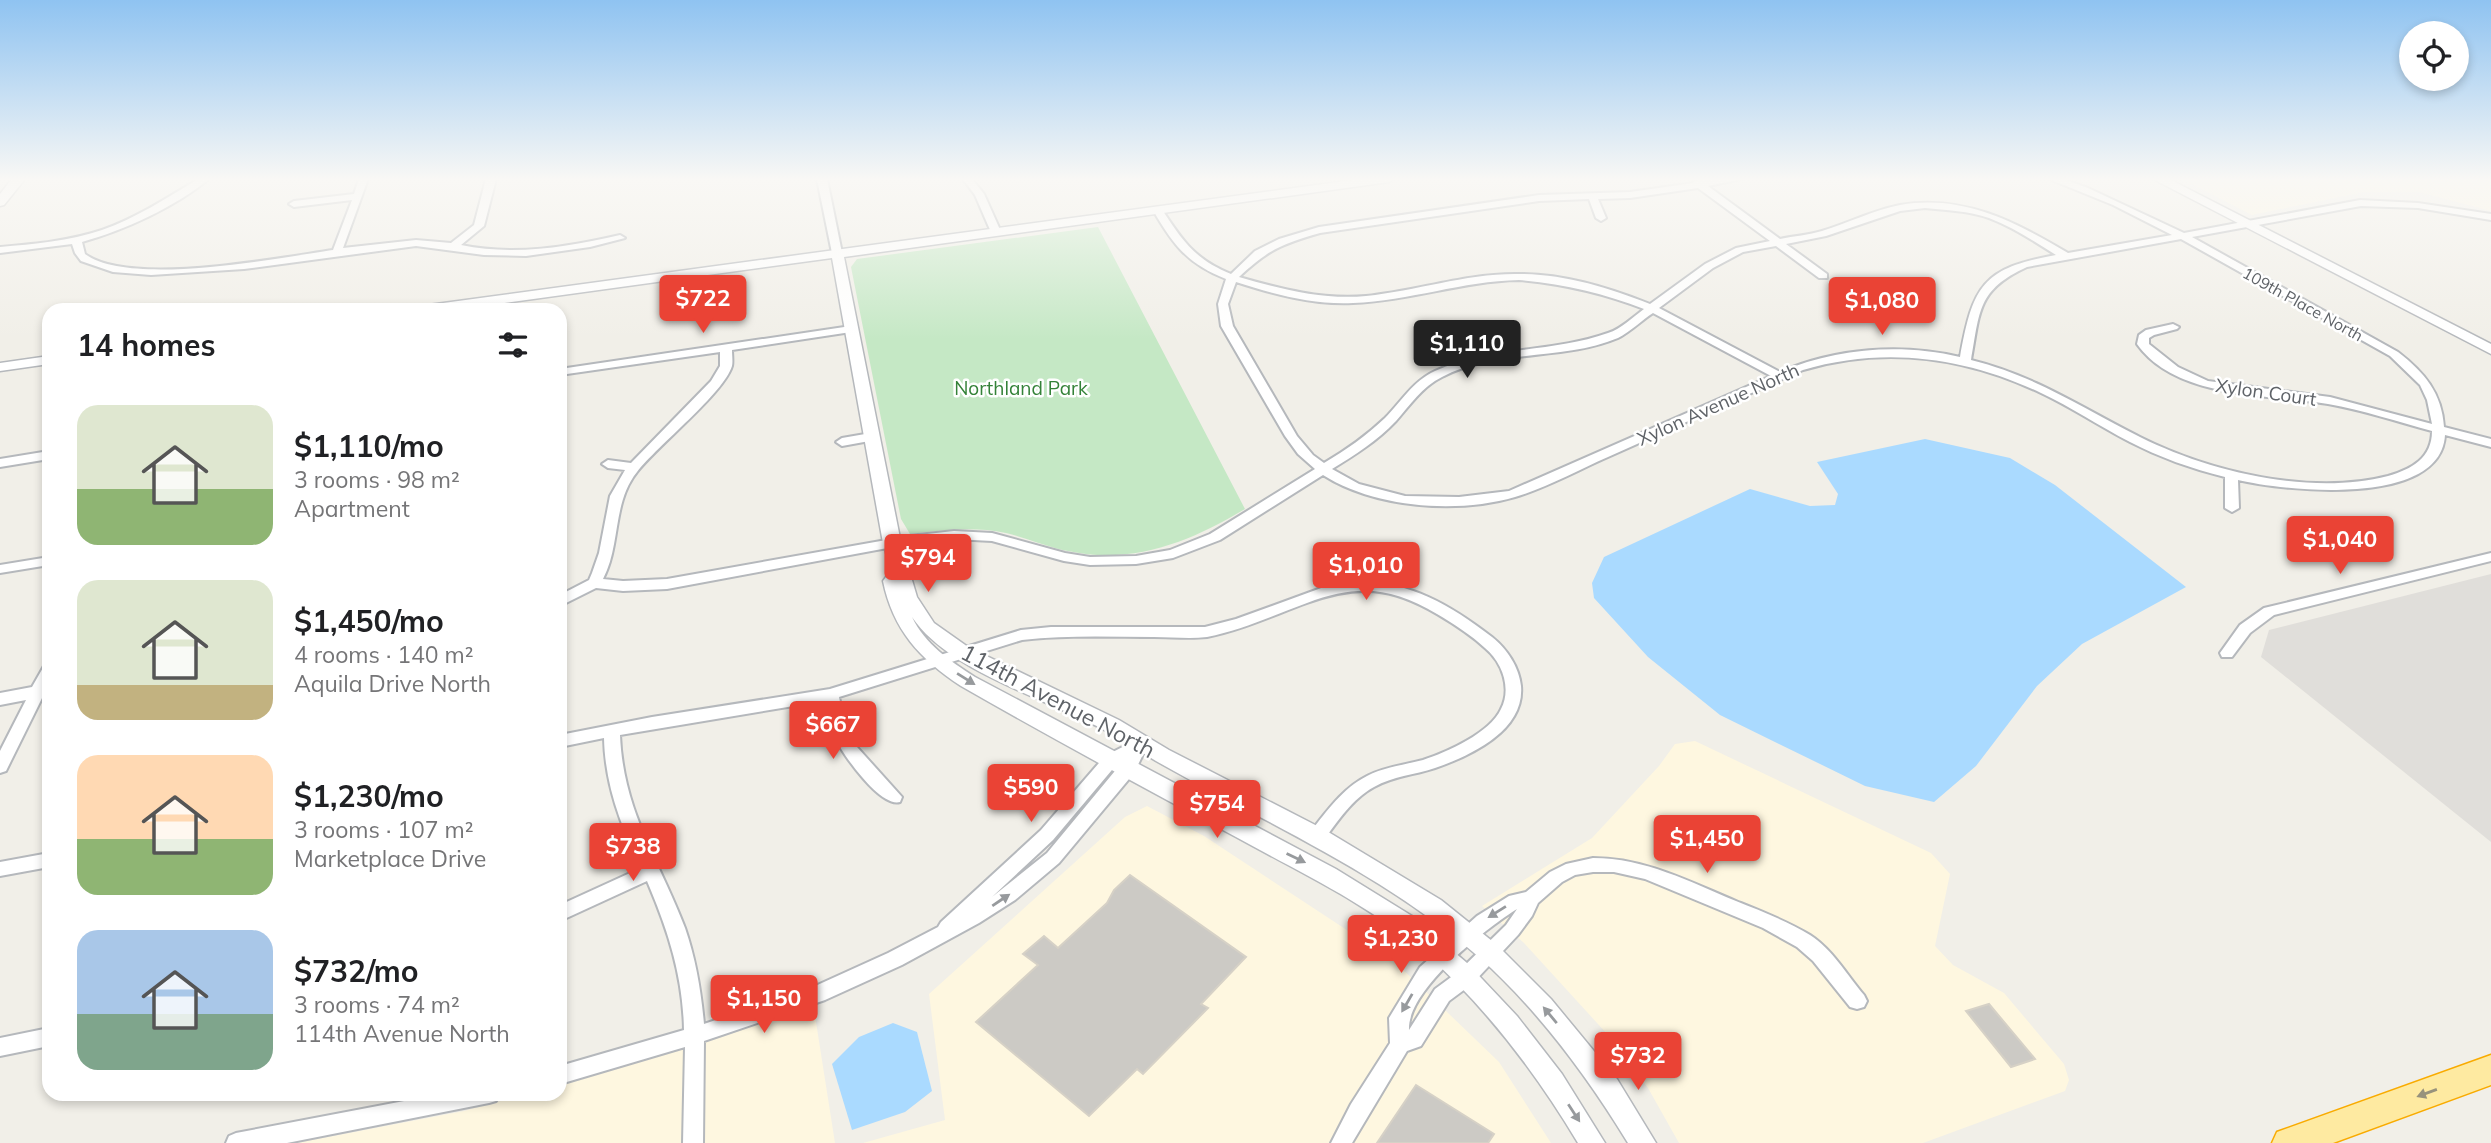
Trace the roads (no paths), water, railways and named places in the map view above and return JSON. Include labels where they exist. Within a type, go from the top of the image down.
[{"type":"highway","points":[[2289,1143],[2491,1070]]},
{"type":"street","points":[[0,250],[77,240],[101,232]]},
{"type":"street","points":[[337,252],[344,232]]},
{"type":"street","points":[[455,245],[471,232]]},
{"type":"street","name":"114th Avenue North","points":[[833,232],[892,543],[908,598],[915,611],[937,635],[961,652],[1112,725],[1140,744],[1317,836],[1410,891],[1489,952],[1543,1006],[1586,1057],[1643,1143]]},
{"type":"street","points":[[472,303],[993,232]]},
{"type":"street","points":[[1172,232],[1185,253],[1196,263],[1232,278],[1291,294],[1343,300],[1366,299],[1469,279],[1542,278],[1591,286],[1653,307],[1779,376]]},
{"type":"street","points":[[1232,278],[1259,253],[1283,241],[1311,232]]},
{"type":"street","points":[[1764,232],[1823,276]]},
{"type":"street","points":[[567,597],[594,583],[644,586],[686,581],[930,537],[977,535],[1076,559],[1112,561],[1148,559],[1173,554],[1204,542],[1376,435],[1413,393],[1436,375],[1467,362],[1597,341],[1615,335],[1723,257],[1740,250],[1825,232]]},
{"type":"street","points":[[2023,232],[2065,256]]},
{"type":"street","name":"109th Place North","points":[[2172,232],[2366,339],[2404,363],[2418,375],[2435,400],[2438,430]]},
{"type":"street","points":[[1965,363],[1977,303],[1982,291],[1992,280],[2024,264],[2192,232]]},
{"type":"street","points":[[2263,232],[2491,350]]},
{"type":"street","points":[[77,240],[78,250],[85,259],[116,268],[152,272],[197,270],[417,243],[512,253],[621,238]]},
{"type":"street","name":"Xylon Avenue North","points":[[1232,278],[1223,304],[1227,326],[1294,439],[1309,458],[1324,469],[1359,488],[1403,499],[1461,502],[1512,494],[1819,360],[1868,353],[1926,356],[1965,363],[2042,389],[2148,446],[2231,475],[2277,483],[2352,485],[2415,471],[2426,465],[2434,455],[2438,430]]},
{"type":"street","name":"Xylon Court","points":[[2173,327],[2150,332],[2143,337],[2143,344],[2148,351],[2174,369],[2205,384],[2330,401],[2438,430]]},
{"type":"street","points":[[567,371],[851,329]]},
{"type":"street","points":[[594,583],[607,558],[612,513],[618,492],[634,467],[716,383],[726,366],[726,348]]},
{"type":"street","points":[[0,367],[42,361]]},
{"type":"street","points":[[2438,430],[2491,443]]},
{"type":"street","points":[[842,442],[872,437]]},
{"type":"street","points":[[0,463],[42,456]]},
{"type":"street","points":[[608,464],[634,467]]},
{"type":"street","points":[[2231,475],[2232,508]]},
{"type":"street","name":"114th Avenue North","points":[[892,543],[889,563],[902,618],[917,640],[937,660],[968,681],[1119,764],[1354,889],[1405,925],[1465,978],[1534,1056],[1592,1143]]},
{"type":"street","points":[[2227,653],[2253,621],[2269,611],[2491,557]]},
{"type":"street","points":[[0,569],[42,562]]},
{"type":"street","points":[[567,740],[831,694],[961,652],[1035,633],[1205,632],[1225,628],[1350,585],[1388,586],[1427,599],[1501,654],[1513,679],[1511,709],[1486,735],[1447,756],[1367,783],[1334,814],[1317,836]]},
{"type":"street","points":[[0,699],[42,691]]},
{"type":"street","points":[[0,767],[42,693]]},
{"type":"street","points":[[831,694],[833,712],[847,748],[863,769],[894,797]]},
{"type":"street","points":[[612,730],[612,769],[617,791],[649,872],[669,911],[685,958],[693,1036],[693,1143]]},
{"type":"street","points":[[567,1073],[693,1036],[818,994],[895,960],[973,918],[1009,895],[1053,858],[1119,764],[1140,744]]},
{"type":"street","points":[[0,869],[42,861]]},
{"type":"street","points":[[1341,1143],[1400,1045],[1399,1018],[1422,981],[1467,934],[1515,901],[1530,898],[1556,877],[1572,869],[1614,865],[1648,872],[1769,923],[1804,941],[1837,973],[1857,1001]]},
{"type":"street","points":[[567,910],[649,872]]},
{"type":"street","points":[[1400,1045],[1414,1040],[1442,995],[1465,978],[1512,930],[1526,911],[1530,898]]},
{"type":"street","points":[[0,1047],[42,1038]]},
{"type":"street","points":[[236,1143],[453,1101]]},
{"type":"water","points":[[1925,439],[2010,458],[2055,485],[2186,587],[2082,644],[2037,686],[1976,766],[1934,802],[1865,786],[1720,715],[1648,657],[1594,598],[1592,583],[1604,557],[1750,489],[1810,506],[1835,505],[1838,494],[1817,462]]},
{"type":"water","points":[[893,1023],[917,1032],[932,1091],[905,1112],[852,1130],[832,1064],[859,1037]]},
{"type":"park label","name":"Northland Park","points":[[1021,388]]}]
